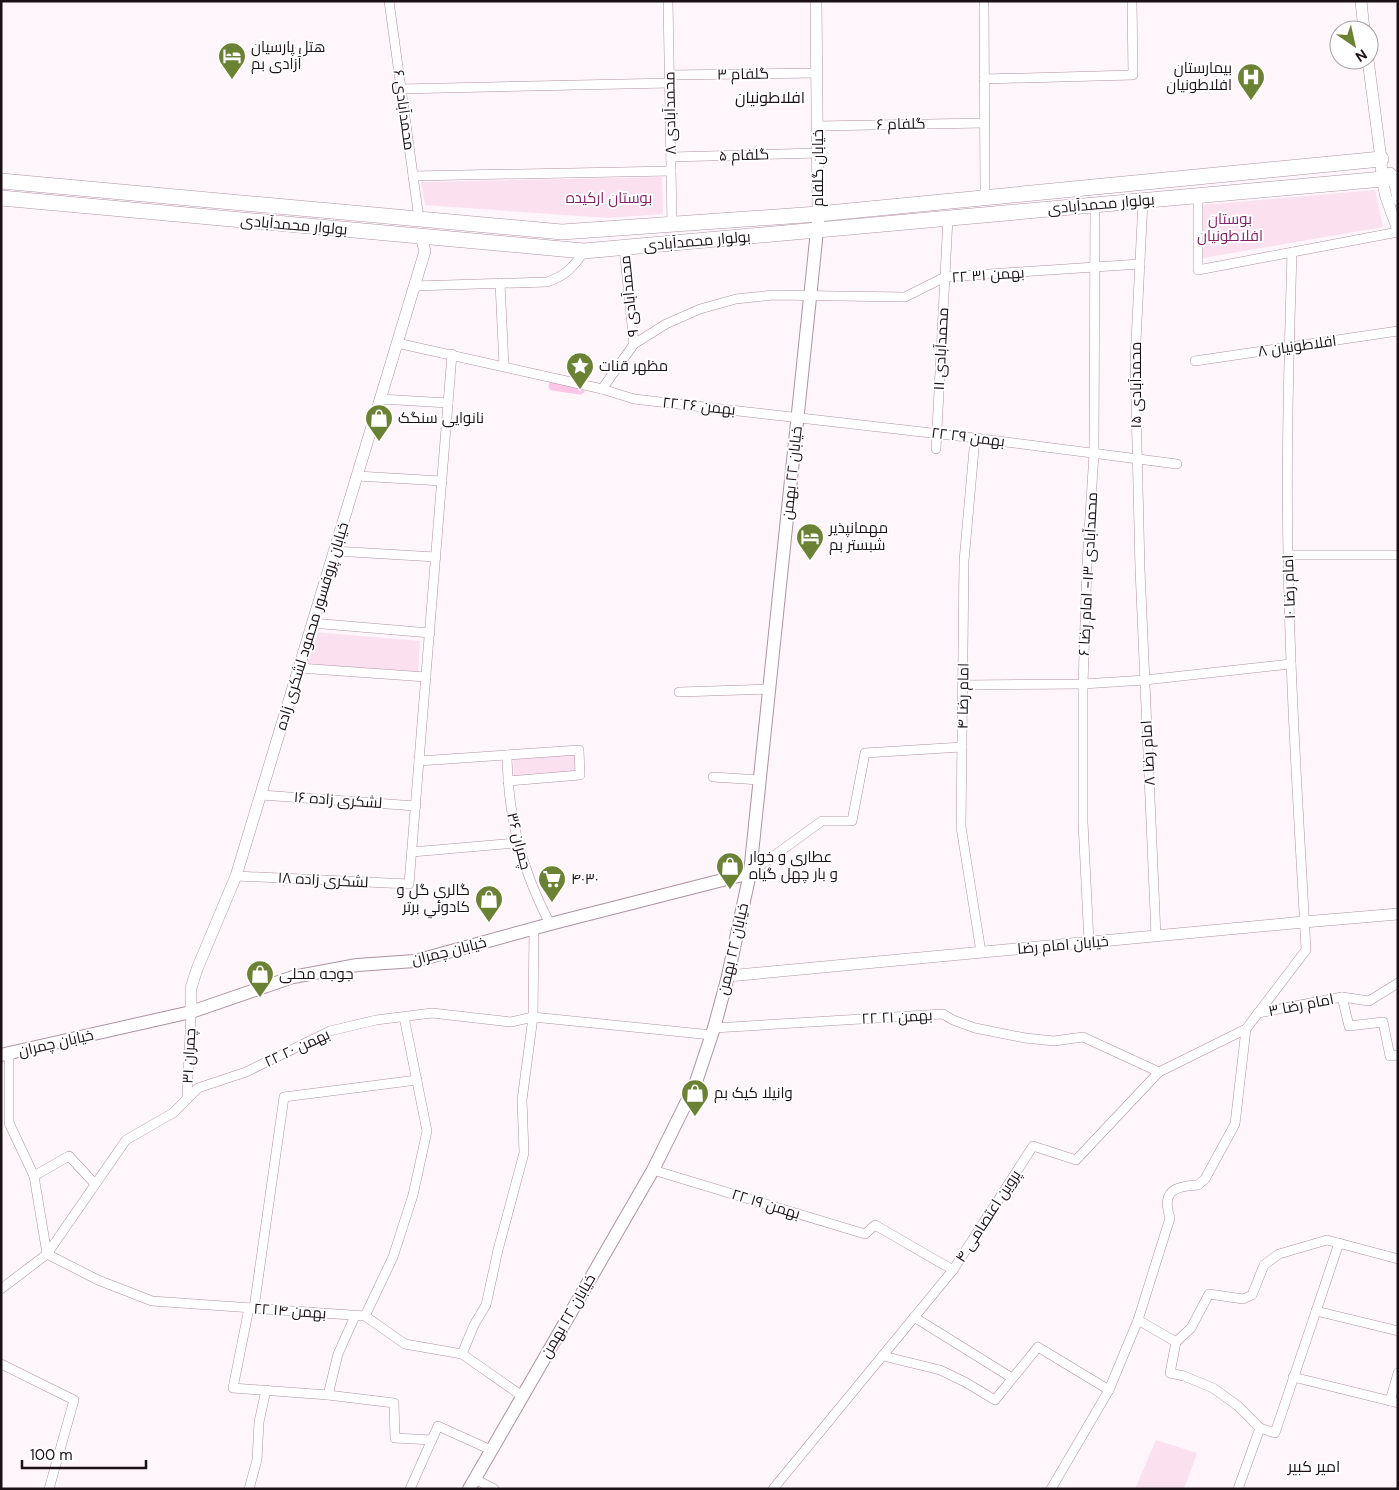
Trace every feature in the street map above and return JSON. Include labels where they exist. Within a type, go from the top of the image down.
[{"type":"main road","name":"بولوار محمدآبادی","points":[[1,181],[562,232],[818,214],[1381,158]]},
{"type":"main road","points":[[1225,174],[1226,193]]},
{"type":"main road","name":"بولوار محمدآبادی","points":[[1,198],[584,251],[1388,178]]},
{"type":"main road","name":"خیابان ۲۲ بهمن","points":[[472,1484],[653,1170],[695,1086],[713,1032],[728,976],[750,873],[818,214]]},
{"type":"main road","points":[[419,219],[422,237]]},
{"type":"main road","name":"خیابان چمران","points":[[5,1054],[191,1012],[293,977],[357,965],[415,961],[534,928],[750,873]]},
{"type":"street","name":"محمدآبادی ۶","points":[[390,1],[419,219]]},
{"type":"street","name":"محمدآبادی ۸","points":[[668,1],[672,224]]},
{"type":"street","name":"خیابان گلفام","points":[[816,1],[818,214]]},
{"type":"street","points":[[984,1],[985,198]]},
{"type":"street","points":[[984,79],[1133,75],[1132,1]]},
{"type":"street","points":[[1361,1],[1363,20]]},
{"type":"street","points":[[1369,70],[1381,158],[1398,200]]},
{"type":"street","name":"گلفام ۳","points":[[402,89],[817,73]]},
{"type":"street","name":"گلفام ۶","points":[[817,126],[984,123]]},
{"type":"street","name":"گلفام ۵","points":[[671,157],[818,153]]},
{"type":"street","points":[[413,176],[671,171]]},
{"type":"street","points":[[1198,196],[1198,270],[1398,231],[1386,198],[1388,178]]},
{"type":"street","name":"محمدآبادی ۱۵","points":[[1140,569],[1135,361],[1142,201]]},
{"type":"street","name":"محمدآبادی ۱۳- امام رضا ۶","points":[[1089,942],[1083,822],[1083,684],[1087,564],[1094,453],[1095,205]]},
{"type":"street","name":"محمدآبادی ۱۱","points":[[936,449],[948,218]]},
{"type":"street","name":"خیابان پروفسور محمود لشکری زاده","points":[[191,1012],[191,988],[197,969],[236,876],[425,251],[422,237]]},
{"type":"street","name":"محمدآبادی ۹","points":[[624,248],[634,344]]},
{"type":"street","points":[[414,286],[547,282],[558,278],[576,264],[584,251]]},
{"type":"street","name":"امام رضا ۱۰","points":[[1246,1029],[1306,950],[1297,803],[1288,555],[1289,347],[1292,252]]},
{"type":"street","name":"۲۲ بهمن ۳۱","points":[[634,344],[666,324],[709,306],[736,299],[773,295],[905,297],[945,278],[1140,264]]},
{"type":"street","points":[[500,284],[504,366]]},
{"type":"street","name":"افلاطونیان ۸","points":[[1195,361],[1398,331]]},
{"type":"street","name":"۲۲ بهمن ۲۶","points":[[397,343],[602,389],[634,399],[798,418]]},
{"type":"street","points":[[602,389],[634,344]]},
{"type":"street","points":[[452,354],[412,852],[517,843]]},
{"type":"street","points":[[380,399],[448,404]]},
{"type":"street","name":"۲۲ بهمن ۲۹","points":[[798,418],[936,433],[1177,464]]},
{"type":"street","name":"امام رضا ۴","points":[[975,438],[964,561],[961,827],[981,952]]},
{"type":"street","points":[[357,476],[442,480]]},
{"type":"street","points":[[334,551],[436,557]]},
{"type":"street","points":[[1288,555],[1398,555]]},
{"type":"street","name":"امام رضا ۸","points":[[1140,569],[1156,936]]},
{"type":"street","points":[[312,624],[430,633]]},
{"type":"street","points":[[963,685],[1083,684],[1145,680],[1291,664]]},
{"type":"street","points":[[299,668],[426,678]]},
{"type":"street","points":[[679,692],[770,690]]},
{"type":"street","points":[[750,873],[822,820],[852,821],[866,753],[962,747]]},
{"type":"street","points":[[419,761],[579,750],[580,775],[508,781]]},
{"type":"street","name":"چمران ۳۶","points":[[508,755],[508,781],[517,843],[536,898],[550,924]]},
{"type":"street","points":[[713,777],[760,780]]},
{"type":"street","name":"لشکری زاده ١۶","points":[[261,795],[416,806]]},
{"type":"street","name":"لشکری زاده ۱۸","points":[[236,876],[409,884],[412,852]]},
{"type":"street","name":"خیابان امام رضا","points":[[728,976],[1398,914]]},
{"type":"street","points":[[462,1354],[474,1325],[486,1305],[498,1250],[524,1153],[522,1100],[533,1017],[534,928]]},
{"type":"street","name":"امام رضا ۳","points":[[1258,1013],[1342,997],[1369,1001],[1398,983]]},
{"type":"street","points":[[1342,997],[1349,1026],[1383,1022],[1390,1056],[1398,1055]]},
{"type":"street","name":"چمران ۳۱","points":[[187,1099],[191,1012]]},
{"type":"street","name":"۲۲ بهمن ۲۰","points":[[1,1289],[47,1254],[126,1140],[173,1113],[198,1088],[246,1072],[330,1031],[376,1020],[432,1013],[512,1022],[533,1017],[713,1032]]},
{"type":"street","name":"۲۲ بهمن ۲۱","points":[[713,1032],[943,1014],[975,1028],[1025,1038],[1054,1041],[1083,1037],[1159,1072]]},
{"type":"street","points":[[404,1017],[427,1131],[413,1195],[393,1257],[365,1316],[405,1344],[462,1354],[522,1396]]},
{"type":"street","points":[[1051,1489],[1108,1390],[1138,1320],[1170,1218],[1167,1207],[1168,1198],[1174,1190],[1183,1186],[1198,1185],[1204,1179],[1235,1124],[1246,1029]]},
{"type":"street","name":"پروین اعتصامی ۴","points":[[773,1489],[953,1270],[1033,1146],[1076,1160],[1159,1072],[1246,1029]]},
{"type":"street","points":[[5,1054],[9,1123],[34,1176],[47,1254]]},
{"type":"street","points":[[416,1080],[284,1097],[252,1308],[234,1388],[328,1395],[394,1403],[395,1438],[432,1440]]},
{"type":"street","points":[[34,1176],[69,1156],[95,1184]]},
{"type":"street","name":"۲۲ بهمن ۱۹","points":[[653,1170],[864,1234],[875,1225],[953,1270]]},
{"type":"street","points":[[1338,1243],[1274,1433],[1260,1428],[1238,1406],[1213,1388],[1184,1376],[1170,1373],[1176,1342],[1191,1328],[1209,1294],[1243,1299],[1252,1295],[1264,1265],[1279,1254],[1327,1240],[1398,1259]]},
{"type":"street","name":"۲۲ بهمن ۱۴","points":[[47,1254],[98,1280],[152,1301],[365,1316]]},
{"type":"street","points":[[1316,1311],[1398,1331]]},
{"type":"street","points":[[328,1395],[338,1354],[355,1316]]},
{"type":"street","points":[[914,1317],[1012,1378]]},
{"type":"street","points":[[1138,1320],[1176,1342]]},
{"type":"street","points":[[883,1356],[940,1370],[995,1400],[1038,1347],[1108,1390]]},
{"type":"street","points":[[1,1364],[74,1400],[49,1489]]},
{"type":"street","points":[[1293,1377],[1394,1402],[1398,1373]]},
{"type":"street","points":[[249,1489],[257,1460],[259,1422],[266,1390]]},
{"type":"street","points":[[410,1489],[438,1426],[491,1450]]},
{"type":"street","points":[[1238,1489],[1260,1428]]},
{"type":"street","points":[[472,1484],[494,1489]]},
{"type":"green space","name":"بوستان ارکیده","points":[[662,177],[663,214],[608,218],[425,205],[421,182]]},
{"type":"green space","name":"بوستان افلاطونیان","points":[[1375,190],[1383,227],[1203,258],[1203,205]]},
{"type":"green space","points":[[314,632],[420,641],[418,673],[305,664]]},
{"type":"green space","points":[[575,753],[577,771],[514,776],[513,758]]},
{"type":"green space","points":[[1156,1440],[1197,1453],[1184,1489],[1135,1489]]},
{"type":"waterway","points":[[553,386],[580,390]]},
{"type":"place","name":"هتل پارسیان آزادی بم","points":[[232,80]]},
{"type":"place","name":"بیمارستان افلاطونیان","points":[[1251,101]]},
{"type":"place","name":"مظهر قنات","points":[[580,390]]},
{"type":"place","name":"نانوایی سنگک","points":[[379,442]]},
{"type":"place","name":"مهمانپذیر شبستر بم","points":[[810,561]]},
{"type":"place","name":"عطاری و خوار و بار چهل گیاه","points":[[730,890]]},
{"type":"place","name":"۴۰۳۰","points":[[552,903]]},
{"type":"place","name":"گالري گل و كادوئي برتر","points":[[489,923]]},
{"type":"place","name":"جوجه محلی","points":[[260,998]]},
{"type":"place","name":"وانیلا کیک بم","points":[[695,1117]]},
{"type":"district","name":"افلاطونیان","points":[[770,97]]},
{"type":"district","name":"امیر کبیر","points":[[1314,1466]]}]
